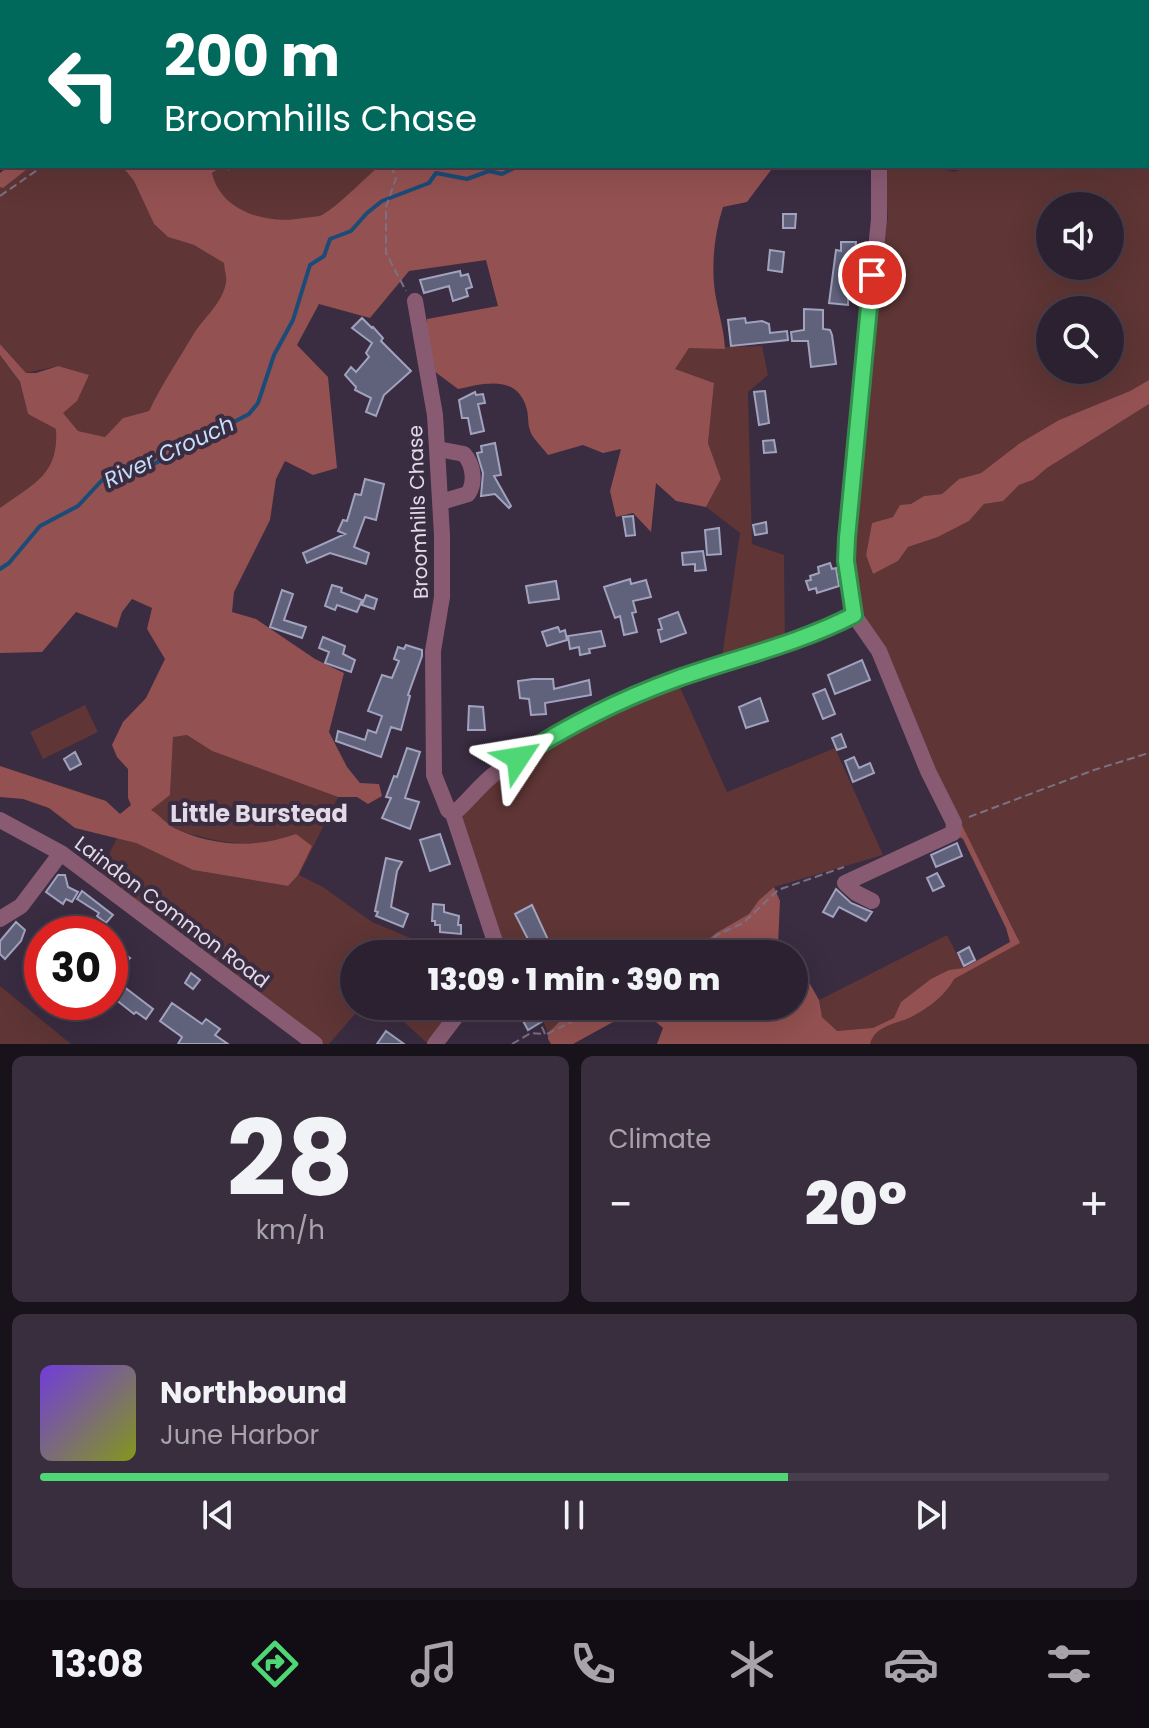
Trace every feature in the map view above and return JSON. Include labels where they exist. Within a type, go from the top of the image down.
[{"type":"street","points":[[872,901],[845,883],[953,833],[954,823],[928,771],[879,651],[854,615],[846,561],[879,219],[879,168]]},
{"type":"street","name":"Broomhills Chase","points":[[415,301],[438,449],[441,502],[442,597],[433,651],[434,775],[448,810],[453,814],[494,940]]},
{"type":"street","points":[[438,449],[464,454],[470,461],[472,473],[472,489],[468,494],[441,502]]},
{"type":"street","points":[[453,814],[498,771],[559,732],[673,680],[821,631],[854,615]]},
{"type":"street","name":"Laindon Common Road","points":[[0,820],[61,853],[315,1044]]},
{"type":"street","points":[[0,919],[21,906],[61,853]]},
{"type":"street","points":[[435,1044],[453,1020]]},
{"type":"path","points":[[0,196],[40,168]]},
{"type":"path","points":[[392,168],[396,178],[386,207],[386,253],[403,287],[415,301]]},
{"type":"path","points":[[539,1020],[545,1034]]},
{"type":"path","points":[[512,1044],[531,1033],[545,1034],[574,1020]]},
{"type":"shaded area","points":[[6,168],[28,168],[3,188],[0,187],[0,173]]},
{"type":"shaded area","points":[[28,168],[124,168],[134,181],[154,224],[168,237],[194,245],[224,263],[226,282],[221,297],[193,335],[149,411],[123,418],[105,437],[78,431],[63,414],[58,366],[26,373],[0,344],[0,187]]},
{"type":"shaded area","points":[[124,168],[219,168],[212,173],[217,186],[236,206],[261,217],[289,220],[322,215],[377,168],[772,168],[747,202],[723,207],[720,216],[713,274],[725,349],[689,348],[675,369],[714,383],[708,443],[721,479],[706,507],[676,501],[656,483],[651,532],[633,513],[616,517],[610,491],[621,449],[603,453],[583,445],[548,455],[532,435],[523,399],[516,391],[499,384],[458,389],[426,365],[427,319],[498,306],[486,260],[409,271],[370,318],[319,304],[297,345],[328,377],[337,468],[313,475],[285,461],[276,479],[270,520],[234,592],[232,612],[256,619],[315,659],[344,673],[329,732],[347,767],[360,783],[379,784],[382,796],[368,804],[357,797],[338,797],[212,751],[187,735],[173,737],[170,795],[151,810],[176,829],[221,842],[266,842],[296,834],[312,846],[298,875],[288,886],[193,870],[136,843],[75,828],[49,808],[23,799],[0,797],[0,766],[106,801],[120,814],[131,805],[128,798],[128,769],[117,757],[112,745],[123,722],[146,698],[165,659],[147,629],[152,608],[132,599],[122,612],[117,628],[76,612],[42,652],[0,653],[0,508],[33,485],[48,468],[56,445],[56,429],[28,414],[20,382],[0,355],[0,344],[26,373],[58,366],[89,375],[77,401],[63,413],[78,431],[105,437],[123,418],[149,411],[193,335],[224,290],[224,263],[194,245],[168,237],[154,224],[134,181]]},
{"type":"shaded area","points":[[219,168],[377,168],[322,215],[289,220],[261,217],[235,206],[217,186],[212,173]]},
{"type":"shaded area","points":[[888,168],[939,168],[954,172],[965,168],[1149,168],[1149,380],[1059,420],[1020,443],[981,473],[959,479],[942,494],[924,496],[893,517],[872,523],[866,555],[873,574],[898,561],[908,547],[938,537],[969,521],[984,504],[1003,500],[1019,485],[1033,480],[1149,404],[1149,1044],[849,1044],[822,1017],[819,1000],[947,935],[964,968],[1018,938],[861,624],[851,566],[878,229],[888,220],[885,176]]},
{"type":"shaded area","points":[[762,346],[768,375],[748,392],[752,544],[784,555],[785,643],[721,664],[740,533],[706,507],[721,479],[708,443],[714,383],[674,369],[689,348]]},
{"type":"shaded area","points":[[0,355],[20,383],[28,414],[56,429],[56,445],[53,458],[41,477],[0,508]]},
{"type":"shaded area","points":[[1149,380],[1149,404],[1033,480],[1019,485],[1003,501],[984,504],[969,521],[938,537],[908,547],[898,561],[873,574],[866,555],[872,523],[893,517],[900,505],[911,504],[924,496],[942,494],[959,479],[981,473],[1020,443],[1059,420]]},
{"type":"shaded area","points":[[675,676],[727,792],[835,748],[883,855],[774,887],[749,914],[708,940],[494,940],[453,814],[498,771]]},
{"type":"shaded area","points":[[85,705],[98,732],[43,759],[30,732]]},
{"type":"shaded area","points":[[187,735],[212,751],[338,797],[299,875],[323,887],[372,922],[415,940],[340,940],[340,1020],[350,1020],[329,1044],[315,1044],[97,879],[117,838],[136,843],[193,870],[288,886],[296,834],[259,843],[224,842],[178,830],[150,810],[170,795],[173,736]]},
{"type":"shaded area","points":[[957,815],[1020,943],[954,979],[930,1006],[881,1029],[870,1044],[657,1044],[663,1028],[654,1020],[808,1020],[808,981],[819,1000],[822,1017],[837,1031],[873,1028],[894,1018],[901,1002],[931,979],[949,970],[964,968],[1010,942],[963,839],[953,833]]},
{"type":"shaded area","points":[[774,887],[780,901],[778,940],[708,940],[749,914]]},
{"type":"shaded area","points":[[0,986],[24,1006],[24,1020],[42,1020],[71,1044],[0,1044]]},
{"type":"shaded area","points":[[402,1020],[455,1020],[428,1044]]},
{"type":"shaded area","points":[[543,1020],[564,1020],[559,1022],[548,1033]]},
{"type":"shaded area","points":[[617,1020],[573,1044],[551,1044],[548,1033],[559,1022]]},
{"type":"building","points":[[783,214],[796,214],[795,228],[783,228]]},
{"type":"building","points":[[841,242],[856,242],[855,255],[849,263],[848,305],[829,303],[836,250],[841,251]]},
{"type":"building","points":[[770,250],[784,252],[782,272],[768,270]]},
{"type":"building","points":[[460,271],[461,276],[468,274],[472,287],[466,289],[468,296],[453,301],[449,286],[424,293],[420,280]]},
{"type":"building","points":[[804,309],[823,310],[823,329],[830,330],[832,335],[836,364],[811,367],[808,341],[792,341],[791,332],[804,330]]},
{"type":"building","points":[[362,318],[411,371],[384,395],[376,416],[366,412],[371,398],[355,390],[356,387],[345,375],[351,367],[356,372],[369,357],[366,353],[372,343],[352,328]]},
{"type":"building","points":[[745,318],[746,323],[762,321],[769,324],[770,333],[787,331],[788,340],[731,346],[728,320]]},
{"type":"building","points":[[765,391],[769,423],[759,425],[754,392]]},
{"type":"building","points":[[475,392],[476,395],[483,394],[485,403],[478,404],[484,431],[471,434],[468,418],[462,418],[459,400]]},
{"type":"building","points":[[774,440],[776,452],[764,453],[763,441]]},
{"type":"building","points":[[495,443],[501,475],[494,476],[511,506],[509,508],[495,494],[481,496],[483,473],[477,453],[482,452],[481,446]]},
{"type":"building","points":[[365,479],[384,484],[376,520],[365,517],[354,547],[369,553],[366,564],[330,553],[307,563],[303,553],[345,534],[338,531],[343,520],[347,521],[355,494],[361,495]]},
{"type":"building","points":[[633,516],[635,535],[626,536],[623,517]]},
{"type":"building","points":[[766,522],[767,533],[755,535],[753,525]]},
{"type":"building","points":[[719,528],[721,554],[707,555],[705,530]]},
{"type":"building","points":[[703,551],[706,570],[695,571],[695,564],[683,565],[682,553]]},
{"type":"building","points":[[830,563],[832,569],[836,568],[839,586],[817,593],[816,588],[809,590],[806,581],[819,573],[818,567]]},
{"type":"building","points":[[630,579],[631,584],[646,580],[651,597],[633,601],[636,612],[632,613],[637,632],[624,635],[620,616],[615,618],[604,587]]},
{"type":"building","points":[[556,581],[559,599],[529,603],[526,586]]},
{"type":"building","points":[[332,585],[362,600],[357,612],[337,605],[335,610],[325,606]]},
{"type":"building","points":[[282,590],[293,594],[284,620],[306,627],[302,638],[270,627]]},
{"type":"building","points":[[366,595],[377,599],[374,609],[362,605]]},
{"type":"building","points":[[678,612],[686,633],[661,642],[659,619]]},
{"type":"building","points":[[558,627],[560,632],[565,630],[567,640],[547,646],[542,632]]},
{"type":"building","points":[[601,631],[605,646],[589,649],[590,653],[580,655],[579,647],[570,649],[568,636]]},
{"type":"building","points":[[323,637],[345,646],[343,654],[355,660],[351,672],[325,663],[329,652],[319,648]]},
{"type":"building","points":[[406,645],[422,650],[422,656],[408,695],[401,730],[391,727],[381,757],[336,741],[338,731],[365,740],[368,730],[376,733],[382,716],[368,711],[382,675],[392,678],[399,661],[394,659],[398,647],[404,649]]},
{"type":"building","points":[[862,660],[870,680],[835,694],[828,675]]},
{"type":"building","points":[[553,679],[554,689],[589,680],[591,695],[545,703],[546,714],[531,715],[529,699],[520,698],[518,681]]},
{"type":"building","points":[[825,689],[835,714],[823,719],[813,694]]},
{"type":"building","points":[[760,698],[768,721],[746,728],[739,707]]},
{"type":"building","points":[[469,706],[483,707],[485,730],[468,730]]},
{"type":"building","points":[[841,734],[846,747],[837,750],[832,738]]},
{"type":"building","points":[[407,748],[420,752],[405,798],[419,802],[410,829],[382,818],[391,798],[386,797]]},
{"type":"building","points":[[75,752],[81,764],[70,770],[64,759]]},
{"type":"building","points":[[854,757],[859,768],[870,763],[874,773],[853,782],[845,761]]},
{"type":"building","points":[[440,834],[450,864],[430,871],[420,840]]},
{"type":"building","points":[[957,843],[962,856],[936,867],[931,855]]},
{"type":"building","points":[[386,858],[402,862],[397,871],[391,907],[408,914],[403,927],[376,916]]},
{"type":"building","points":[[937,873],[944,886],[933,891],[927,878]]},
{"type":"building","points":[[58,875],[65,875],[68,887],[78,892],[72,902],[66,899],[63,904],[46,892]]},
{"type":"building","points":[[836,889],[851,903],[872,912],[866,921],[839,907],[833,917],[823,912]]},
{"type":"building","points":[[82,891],[113,915],[97,916],[99,913],[77,899]]},
{"type":"building","points":[[433,904],[444,905],[444,912],[459,916],[461,934],[440,932],[440,925],[432,921]]},
{"type":"building","points":[[532,905],[548,940],[528,940],[515,914]]},
{"type":"building","points":[[16,922],[24,929],[21,941],[5,959],[0,954],[0,941]]},
{"type":"building","points":[[969,947],[975,960],[964,966],[958,953]]},
{"type":"building","points":[[191,973],[200,980],[193,989],[185,983]]},
{"type":"building","points":[[128,990],[153,1009],[146,1019],[136,1012],[134,1014],[128,1009]]},
{"type":"building","points":[[172,1003],[202,1024],[206,1019],[220,1029],[215,1035],[228,1044],[178,1044],[182,1037],[160,1021]]},
{"type":"building","points":[[523,1020],[545,1020],[528,1030]]},
{"type":"building","points":[[386,1031],[404,1044],[377,1044]]},
{"type":"waterway","name":"River Crouch","points":[[0,569],[9,563],[40,526],[78,506],[105,477],[145,464],[152,465],[249,414],[258,403],[274,355],[293,320],[310,265],[324,256],[330,239],[351,231],[382,201],[429,183],[436,173],[467,179],[489,171],[502,174],[514,168]]},
{"type":"district","name":"Little Burstead","points":[[259,813]]},
{"type":"route","points":[[518,758],[559,732],[626,700],[673,680],[821,631],[854,615],[846,561],[847,538],[872,275]]}]
